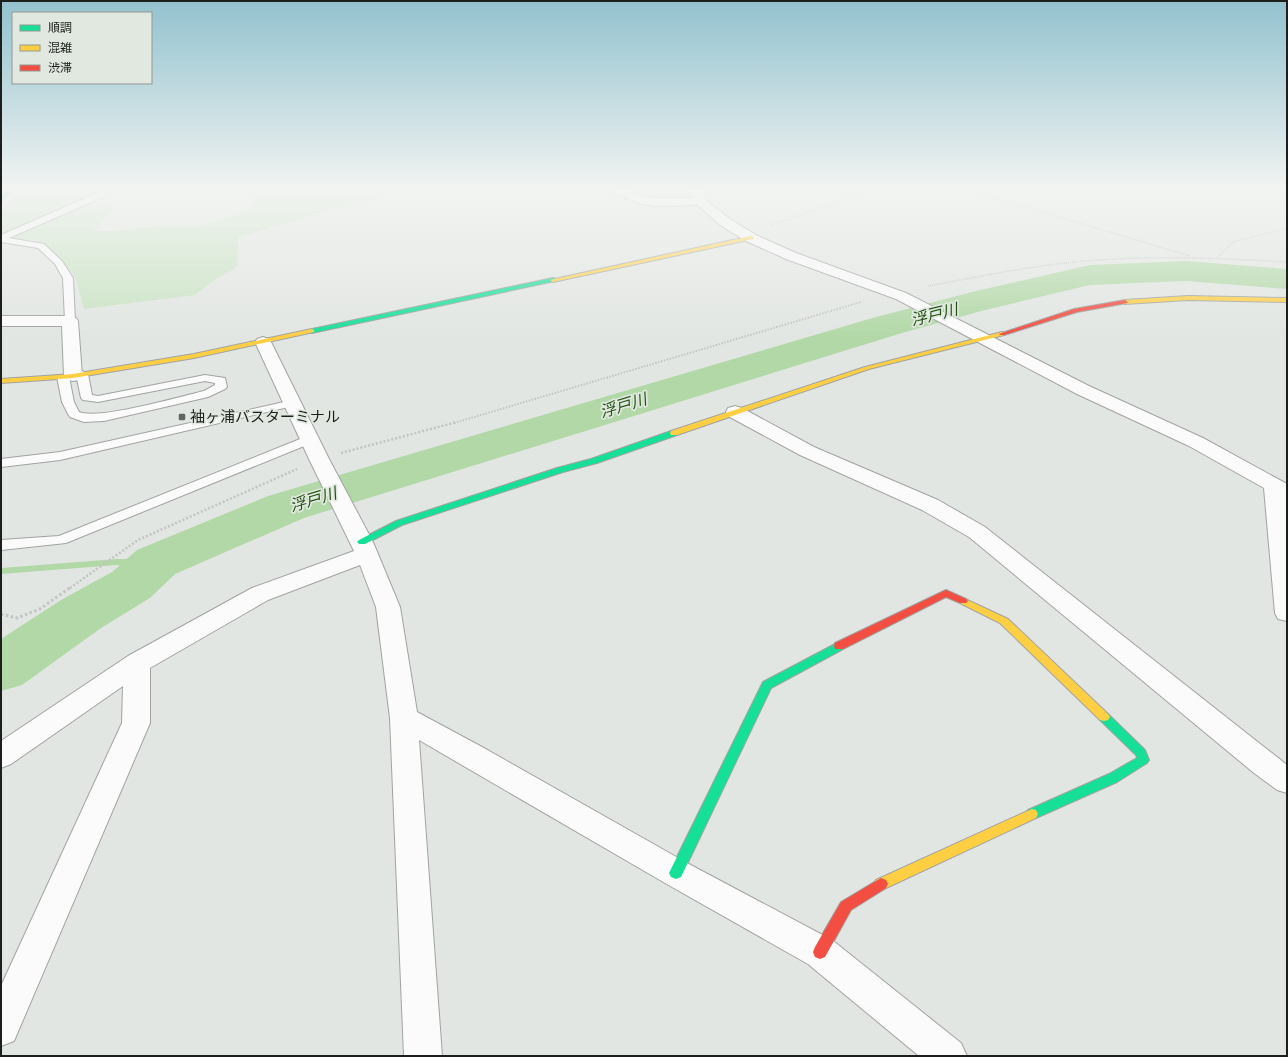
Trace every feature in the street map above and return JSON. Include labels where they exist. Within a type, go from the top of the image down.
[{"type":"main road","points":[[1,381],[73,376],[194,356],[737,238]]},
{"type":"main road","points":[[364,548],[399,523],[560,470],[594,461],[735,412],[866,369],[917,354],[985,338],[1051,316],[1089,307],[1128,302],[1199,298],[1287,300]]},
{"type":"main road","points":[[676,873],[767,685],[818,657],[946,593],[1004,621],[1141,753],[1143,760],[1113,778],[887,880],[846,906],[820,952]]},
{"type":"street","points":[[753,238],[791,256],[896,294],[985,338],[1083,390],[1196,442],[1280,488],[1287,613]]},
{"type":"street","points":[[1,321],[70,321],[73,376]]},
{"type":"street","points":[[263,342],[319,459],[364,548],[388,607],[404,718],[423,1056]]},
{"type":"street","points":[[735,412],[807,451],[930,505],[977,532],[1264,765],[1287,780]]},
{"type":"street","points":[[1,756],[137,662],[260,594],[364,548]]},
{"type":"street","points":[[1,1028],[136,723],[137,662]]},
{"type":"street","points":[[404,718],[472,755],[676,873],[820,952],[948,1056]]},
{"type":"lane","points":[[3,238],[41,246],[59,263],[68,278],[70,321]]},
{"type":"lane","points":[[73,376],[85,392],[87,398],[98,398],[206,378],[221,380],[221,387],[208,394],[104,417],[84,418],[74,414],[68,402],[73,376]]},
{"type":"lane","points":[[1,463],[60,456],[293,403]]},
{"type":"lane","points":[[1,545],[61,540],[310,439]]},
{"type":"path","points":[[1129,238],[1194,258]]},
{"type":"path","points":[[1217,258],[1233,242],[1247,238]]},
{"type":"path","points":[[1,614],[16,618],[40,609],[138,540],[319,459],[474,418],[896,294],[1022,268],[1075,262],[1129,258],[1217,258],[1287,262]]},
{"type":"green space","points":[[19,238],[238,238],[237,265],[234,269],[214,280],[195,295],[84,309],[75,276],[45,243]]},
{"type":"waterway","name":"浮戸川","points":[[1,669],[81,614],[131,585],[156,562],[286,507],[889,325],[976,302],[1090,275],[1186,271],[1287,279]]},
{"type":"waterway","points":[[1,571],[117,562],[156,562]]},
{"type":"traffic: fast","points":[[312,331],[553,280]]},
{"type":"traffic: fast","points":[[362,542],[399,523],[560,470],[594,461],[674,433]]},
{"type":"traffic: fast","points":[[676,873],[767,685],[839,646]]},
{"type":"traffic: fast","points":[[1032,814],[1113,778],[1143,760],[1141,753],[1104,717]]},
{"type":"traffic: slow","points":[[553,280],[749,238]]},
{"type":"traffic: slow","points":[[1125,302],[1188,298],[1287,300]]},
{"type":"traffic: slow","points":[[1,381],[73,376],[194,356],[312,331]]},
{"type":"traffic: slow","points":[[674,433],[867,368],[1002,334]]},
{"type":"traffic: slow","points":[[963,601],[1004,621],[1104,717]]},
{"type":"traffic: slow","points":[[881,884],[1032,814]]},
{"type":"traffic: jam","points":[[1002,334],[1076,310],[1125,302]]},
{"type":"traffic: jam","points":[[839,646],[946,593],[963,601]]},
{"type":"traffic: jam","points":[[820,952],[846,906],[881,884]]},
{"type":"place","name":"袖ヶ浦バスターミナル","points":[[182,417]]}]
